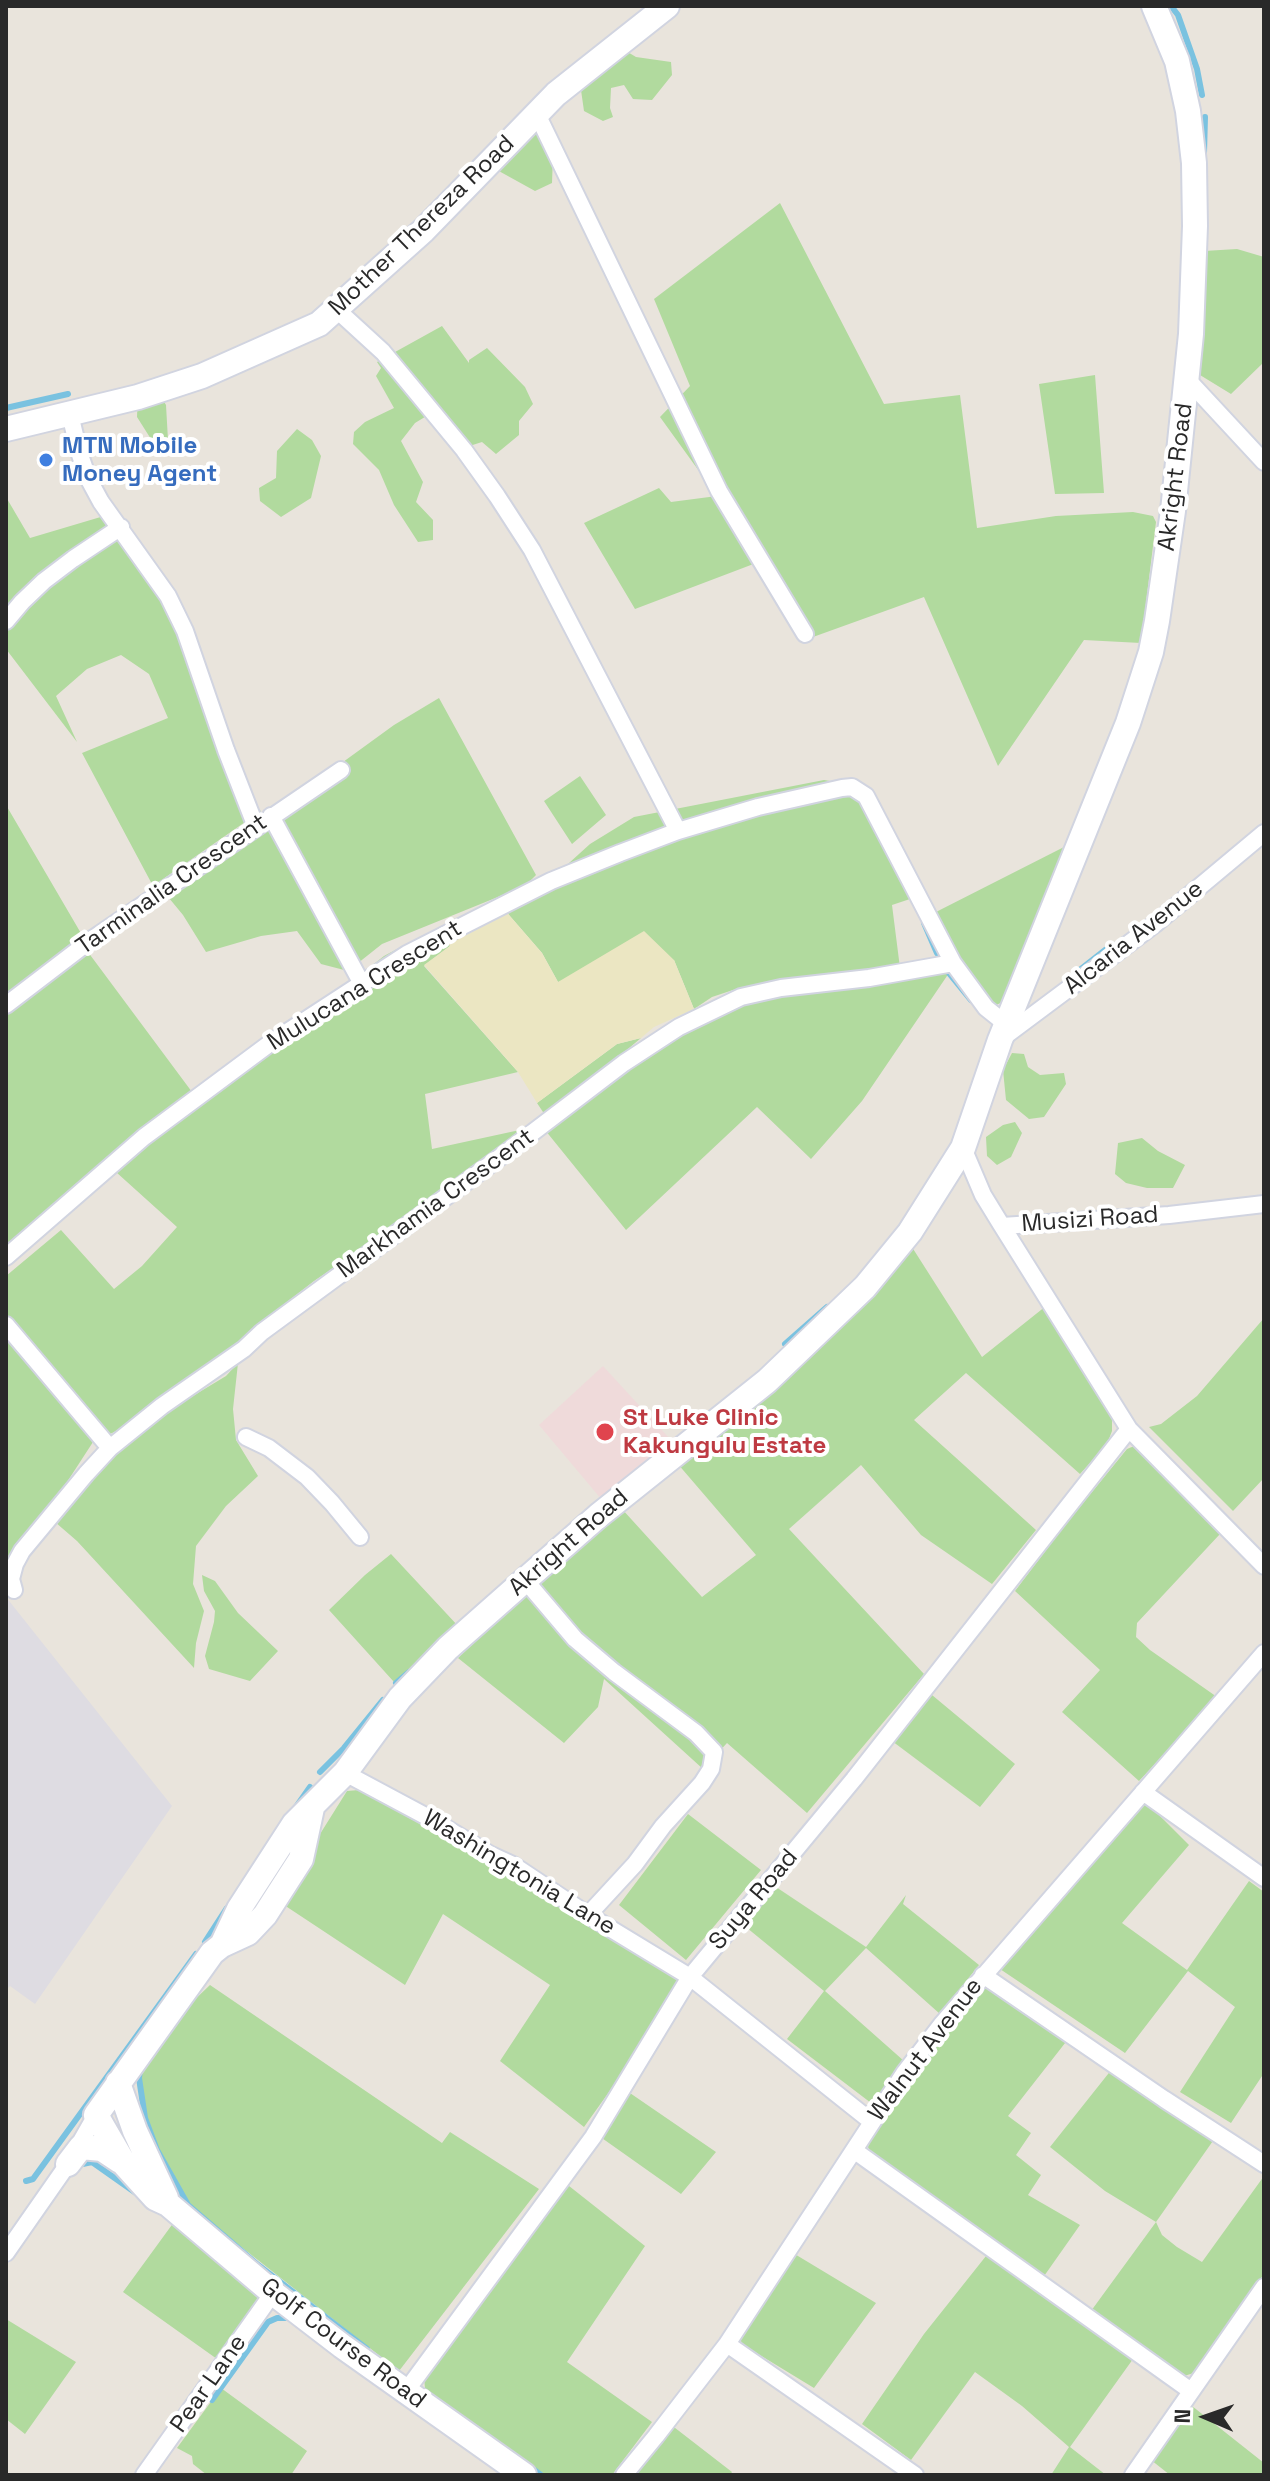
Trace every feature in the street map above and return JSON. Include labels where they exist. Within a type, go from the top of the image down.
[{"type":"street","name":"Mother Thereza Road","points":[[6,429],[138,397],[202,376],[319,324],[424,230],[556,94],[667,6]]},
{"type":"street","name":"Akright Road","points":[[1003,1032],[1128,723],[1151,652],[1173,511],[1194,272],[1194,163],[1188,111],[1177,61],[1154,6]]},
{"type":"street","points":[[537,114],[719,491],[805,634]]},
{"type":"street","points":[[336,309],[383,352],[464,450],[506,510],[540,563],[678,831]]},
{"type":"street","points":[[1187,379],[1264,462]]},
{"type":"street","points":[[70,414],[88,478],[101,502],[168,596],[185,631],[256,827]]},
{"type":"street","points":[[6,621],[44,581],[121,527]]},
{"type":"street","name":"Tarminalia Crescent","points":[[6,1005],[78,949],[341,770]]},
{"type":"street","name":"Mulucana Crescent","points":[[6,1257],[144,1137],[269,1044],[407,954],[551,881],[678,831],[758,807],[852,787],[866,796],[953,963]]},
{"type":"street","points":[[271,816],[362,984]]},
{"type":"street","name":"Alcaria Avenue","points":[[1003,1032],[1155,924],[1264,833]]},
{"type":"street","points":[[953,963],[1003,1032],[963,1148]]},
{"type":"street","name":"Markhamia Crescent","points":[[14,1590],[11,1579],[22,1551],[110,1448],[162,1406],[244,1349],[262,1332],[624,1063],[679,1027],[741,997],[781,988],[869,978],[953,963]]},
{"type":"street","name":"Akright Road","points":[[96,2115],[212,1953],[222,1945],[252,1888],[294,1824],[345,1773],[400,1698],[448,1648],[598,1516],[767,1381],[865,1287],[910,1232],[963,1148]]},
{"type":"street","name":"Musizi Road","points":[[963,1148],[983,1195],[1002,1226],[1169,1215],[1264,1204]]},
{"type":"street","points":[[1002,1226],[1129,1429],[1264,1566]]},
{"type":"street","points":[[6,1325],[110,1448]]},
{"type":"street","name":"Suya Road","points":[[406,2391],[593,2137],[690,1977],[854,1779],[1129,1429]]},
{"type":"street","points":[[246,1437],[269,1448],[307,1477],[360,1537]]},
{"type":"street","points":[[525,1580],[575,1639],[696,1733],[714,1752],[711,1769],[702,1783],[588,1915]]},
{"type":"street","name":"Walnut Avenue","points":[[624,2475],[727,2344],[905,2072],[983,1975],[1264,1653]]},
{"type":"street","name":"Washingtonia Lane","points":[[345,1773],[513,1865],[690,1977],[872,2122]]},
{"type":"street","points":[[1143,1792],[1264,1878]]},
{"type":"street","points":[[983,1975],[1264,2164]]},
{"type":"street","name":"Golf Course Road","points":[[118,2083],[135,2131],[168,2204]]},
{"type":"street","points":[[68,2164],[96,2115]]},
{"type":"street","name":"Golf Course Road","points":[[96,2115],[125,2165],[155,2198],[168,2204],[273,2293],[524,2475]]},
{"type":"street","points":[[6,2253],[81,2147],[102,2149],[125,2165]]},
{"type":"street","points":[[855,2151],[1191,2391]]},
{"type":"street","points":[[1133,2475],[1264,2287]]},
{"type":"street","name":"Pear Lane","points":[[144,2475],[273,2293]]},
{"type":"street","points":[[727,2344],[915,2475]]},
{"type":"shaded area","name":"St Luke Clinic Kakungulu Estate","points":[[603,1366],[671,1440],[602,1500],[539,1425]]},
{"type":"shaded area","points":[[6,1597],[172,1806],[35,2004],[10,1986],[6,1990]]},
{"type":"green space","points":[[611,42],[636,57],[671,62],[672,75],[652,100],[633,99],[624,85],[611,88],[613,117],[603,121],[584,111],[579,76]]},
{"type":"green space","points":[[539,132],[553,155],[552,183],[535,191],[497,170],[514,134]]},
{"type":"green space","points":[[780,203],[884,404],[960,395],[977,528],[1056,516],[1133,512],[1153,516],[1156,522],[1141,643],[1084,640],[998,766],[924,597],[813,637],[790,607],[764,560],[635,609],[584,523],[659,488],[671,502],[717,496],[660,417],[690,386],[654,299]]},
{"type":"green space","points":[[1237,249],[1264,257],[1264,362],[1231,394],[1200,375],[1204,251]]},
{"type":"green space","points":[[442,326],[469,363],[487,348],[525,387],[533,404],[519,421],[519,435],[496,454],[482,442],[457,450],[433,412],[415,423],[401,441],[423,482],[416,502],[433,520],[433,540],[418,542],[394,505],[379,470],[353,444],[354,432],[365,422],[394,408],[376,376],[381,368],[377,362]]},
{"type":"green space","points":[[1095,375],[1104,493],[1055,494],[1039,384]]},
{"type":"green space","points":[[155,387],[166,405],[168,440],[156,447],[137,417],[138,392]]},
{"type":"green space","points":[[297,429],[312,440],[321,456],[311,498],[281,517],[260,501],[259,488],[276,478],[277,451]]},
{"type":"green space","points":[[6,497],[30,538],[104,516],[167,592],[248,803],[261,811],[153,886],[82,753],[168,718],[149,674],[121,655],[87,669],[56,696],[77,742],[6,649]]},
{"type":"green space","points":[[439,698],[536,875],[525,886],[382,944],[348,971],[321,964],[297,931],[261,936],[206,952],[164,892],[394,725]]},
{"type":"green space","points":[[580,776],[606,815],[572,844],[544,801]]},
{"type":"green space","points":[[824,780],[849,784],[861,795],[913,898],[892,905],[900,968],[733,990],[712,997],[694,1009],[674,960],[558,982],[542,953],[503,908],[536,893],[590,844],[634,817]]},
{"type":"green space","points":[[6,805],[82,935],[91,940],[6,1000]]},
{"type":"green space","points":[[1064,847],[1003,1002],[996,1005],[989,1002],[953,954],[934,913]]},
{"type":"green space","points":[[443,933],[450,946],[424,966],[518,1072],[425,1094],[432,1149],[529,1128],[260,1323],[222,1367],[131,1424],[93,1442],[6,1576],[6,1276],[61,1230],[114,1289],[142,1266],[177,1227],[116,1172],[136,1150],[384,956]]},
{"type":"green space","points":[[85,948],[192,1092],[6,1256],[6,1016]]},
{"type":"green space","points":[[949,973],[862,1101],[811,1159],[757,1107],[626,1230],[545,1130],[657,1039],[729,1010],[783,994]]},
{"type":"green space","points":[[641,1038],[545,1115],[537,1103],[617,1044]]},
{"type":"green space","points":[[1012,1053],[1024,1054],[1028,1067],[1040,1075],[1064,1073],[1066,1084],[1044,1117],[1029,1119],[1006,1100],[1003,1070]]},
{"type":"green space","points":[[1015,1122],[1022,1133],[1011,1157],[997,1165],[987,1156],[986,1137],[1003,1125]]},
{"type":"green space","points":[[1142,1138],[1158,1151],[1185,1165],[1173,1188],[1147,1188],[1126,1183],[1115,1174],[1118,1143]]},
{"type":"green space","points":[[910,1244],[982,1357],[1046,1306],[1112,1412],[1112,1431],[1107,1444],[1080,1474],[966,1373],[914,1420],[1036,1530],[992,1584],[921,1535],[861,1465],[789,1529],[924,1674],[807,1813],[727,1743],[703,1769],[604,1679],[598,1707],[564,1743],[458,1658],[622,1509],[702,1597],[756,1555],[677,1463]]},
{"type":"green space","points":[[1264,1318],[1264,1478],[1233,1511],[1149,1427],[1161,1424],[1197,1396]]},
{"type":"green space","points":[[238,1363],[233,1409],[236,1440],[258,1476],[226,1506],[196,1546],[193,1584],[204,1611],[194,1668],[77,1541],[55,1522],[114,1450],[226,1376]]},
{"type":"green space","points":[[1139,1444],[1220,1534],[1137,1623],[1136,1637],[1150,1650],[1217,1697],[1139,1781],[1062,1712],[1100,1670],[1015,1591],[1127,1449]]},
{"type":"green space","points":[[391,1554],[459,1627],[394,1682],[329,1610]]},
{"type":"green space","points":[[202,1575],[215,1581],[238,1613],[278,1651],[250,1681],[209,1669],[205,1656],[215,1611],[204,1591]]},
{"type":"green space","points":[[932,1695],[1015,1764],[980,1807],[892,1741]]},
{"type":"green space","points":[[359,1790],[474,1854],[599,1916],[683,1981],[584,2127],[500,2061],[550,1985],[443,1914],[405,1985],[278,1901],[347,1791]]},
{"type":"green space","points":[[1146,1802],[1189,1845],[1122,1923],[1187,1970],[1249,1881],[1264,1892],[1264,2073],[1231,2123],[1180,2092],[1235,2007],[1188,1971],[1125,2053],[1000,1969],[1002,1961]]},
{"type":"green space","points":[[688,1814],[761,1870],[686,1960],[619,1905]]},
{"type":"green space","points":[[773,1885],[866,1947],[906,1895],[903,1904],[979,1965],[940,2014],[866,1948],[825,1991],[904,2061],[875,2106],[787,2039],[824,1991],[741,1923]]},
{"type":"green space","points":[[985,1980],[1069,2038],[1008,2116],[1031,2133],[1016,2155],[1041,2175],[1028,2195],[1080,2225],[1042,2279],[871,2154],[868,2147],[875,2130],[924,2055]]},
{"type":"green space","points":[[210,1985],[442,2143],[450,2132],[539,2189],[399,2371],[188,2205],[149,2137],[138,2072],[186,2008]]},
{"type":"green space","points":[[1112,2069],[1215,2138],[1156,2222],[1105,2191],[1050,2147]]},
{"type":"green space","points":[[627,2091],[716,2152],[681,2194],[599,2136]]},
{"type":"green space","points":[[1264,2176],[1264,2274],[1197,2372],[1184,2376],[1091,2311],[1156,2222],[1162,2235],[1202,2262]]},
{"type":"green space","points":[[564,2182],[645,2246],[567,2362],[652,2422],[612,2475],[546,2475],[425,2389],[424,2376],[481,2303]]},
{"type":"green space","points":[[174,2222],[259,2296],[258,2304],[217,2359],[123,2292]]},
{"type":"green space","points":[[793,2253],[876,2303],[814,2388],[745,2346],[738,2338]]},
{"type":"green space","points":[[986,2256],[1036,2287],[1133,2359],[1070,2447],[1106,2475],[1051,2475],[1069,2447],[1022,2406],[975,2372],[911,2460],[862,2424],[924,2334]]},
{"type":"green space","points":[[6,2319],[76,2362],[25,2434],[6,2419]]},
{"type":"green space","points":[[221,2388],[307,2451],[291,2475],[207,2475],[193,2464],[192,2456],[177,2448]]},
{"type":"green space","points":[[1192,2406],[1264,2463],[1264,2475],[1170,2475],[1151,2460]]},
{"type":"green space","points":[[670,2424],[732,2472],[730,2475],[630,2475]]},
{"type":"sand","points":[[503,908],[542,953],[558,982],[644,931],[674,960],[694,1009],[654,1027],[641,1038],[617,1044],[537,1103],[518,1072],[424,965],[450,946],[443,933]]},
{"type":"waterway","points":[[1171,6],[1178,15],[1197,69],[1202,95]]},
{"type":"waterway","points":[[1204,153],[1205,117]]},
{"type":"waterway","points":[[6,408],[68,394]]},
{"type":"waterway","points":[[924,923],[937,953]]},
{"type":"waterway","points":[[1077,972],[1105,950]]},
{"type":"waterway","points":[[949,973],[971,1000]]},
{"type":"waterway","points":[[785,1344],[827,1307]]},
{"type":"waterway","points":[[396,1683],[409,1672]]},
{"type":"waterway","points":[[320,1772],[383,1700]]},
{"type":"waterway","points":[[296,1807],[310,1787]]},
{"type":"waterway","points":[[205,1942],[227,1908]]},
{"type":"waterway","points":[[26,2181],[33,2179],[196,1954]]},
{"type":"waterway","points":[[140,2069],[145,2118],[157,2150],[188,2205],[258,2265],[367,2349]]},
{"type":"waterway","points":[[78,2165],[92,2162],[136,2193]]},
{"type":"waterway","points":[[212,2400],[268,2322],[288,2318]]},
{"type":"waterway","points":[[530,2467],[541,2475]]},
{"type":"place","name":"MTN Mobile Money Agent","points":[[46,460]]},
{"type":"place","name":"St Luke Clinic Kakungulu Estate","points":[[605,1432]]}]
